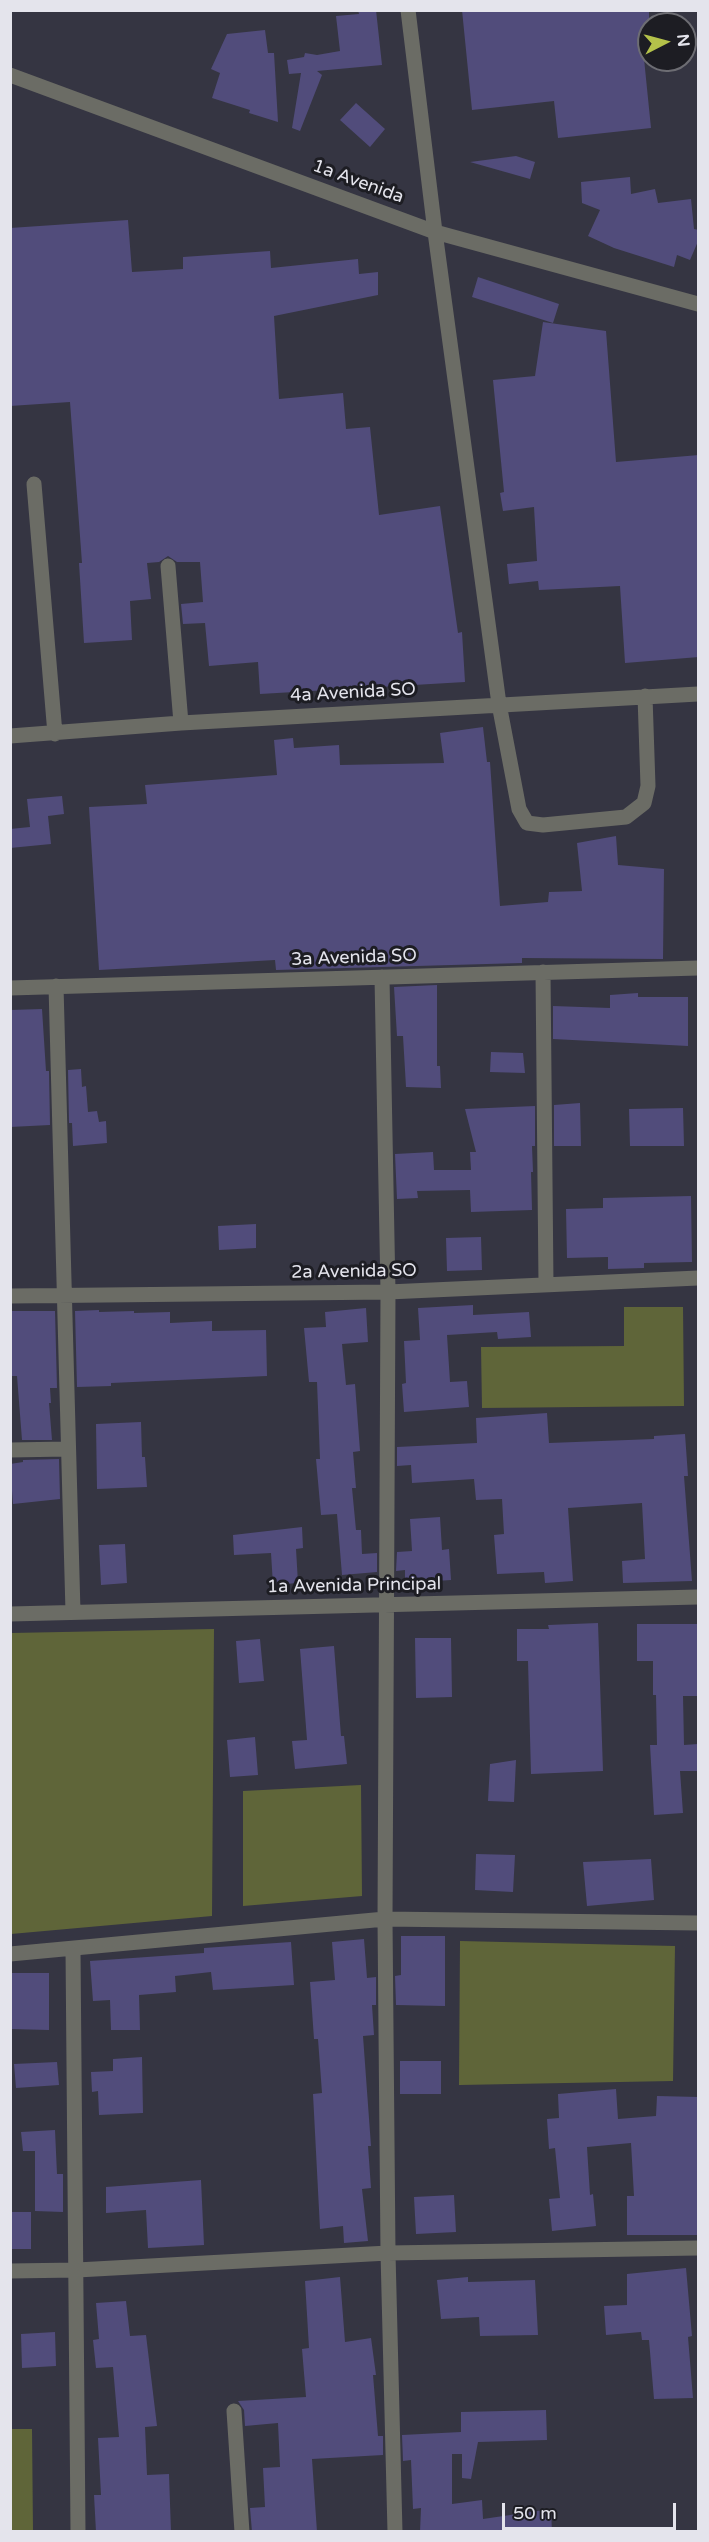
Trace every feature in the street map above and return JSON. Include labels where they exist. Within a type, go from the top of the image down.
[{"type":"street","points":[[408,10],[435,232],[499,704],[519,809],[527,823],[543,825],[626,817],[644,803],[648,786],[645,696]]},
{"type":"street","name":"1a Avenida","points":[[10,75],[435,232],[699,304]]},
{"type":"street","points":[[34,484],[56,734]]},
{"type":"street","points":[[168,566],[181,723]]},
{"type":"street","name":"4a Avenida SO","points":[[10,736],[181,723],[699,694]]},
{"type":"street","name":"3a Avenida SO","points":[[10,988],[699,968]]},
{"type":"street","points":[[543,972],[546,1285]]},
{"type":"street","points":[[382,977],[388,1292],[385,1919],[388,2253],[395,2532]]},
{"type":"street","points":[[56,986],[73,1612]]},
{"type":"street","name":"2a Avenida SO","points":[[10,1296],[388,1292],[699,1278]]},
{"type":"street","points":[[10,1450],[67,1449]]},
{"type":"street","name":"1a Avenida Principal","points":[[10,1614],[699,1597]]},
{"type":"street","points":[[10,1954],[385,1919],[699,1923]]},
{"type":"street","points":[[73,1949],[78,2532]]},
{"type":"street","points":[[10,2271],[77,2270],[388,2253],[699,2248]]},
{"type":"street","points":[[234,2412],[242,2532]]},
{"type":"green space","points":[[624,1307],[683,1307],[684,1406],[482,1408],[481,1347],[624,1346]]},
{"type":"green space","points":[[214,1629],[212,1916],[11,1934],[11,1633]]},
{"type":"green space","points":[[361,1785],[362,1896],[243,1906],[243,1791]]},
{"type":"green space","points":[[460,1941],[675,1946],[673,2081],[459,2085]]},
{"type":"green space","points":[[11,2429],[32,2429],[33,2531],[11,2531]]},
{"type":"building","points":[[358,10],[376,10],[382,65],[317,71],[322,75],[300,131],[292,128],[301,73],[289,74],[287,60],[304,57],[305,53],[317,55],[340,51],[336,16],[359,14]]},
{"type":"building","points":[[462,10],[649,10],[649,12],[637,12],[637,72],[645,72],[651,128],[558,138],[554,101],[472,110]]},
{"type":"building","points":[[265,30],[268,53],[274,53],[278,122],[212,98],[220,73],[211,69],[227,34]]},
{"type":"building","points":[[356,103],[385,129],[370,147],[340,120]]},
{"type":"building","points":[[516,156],[535,162],[530,179],[470,162]]},
{"type":"building","points":[[630,177],[631,194],[655,189],[658,203],[691,199],[694,229],[699,230],[699,239],[690,260],[677,255],[674,267],[614,248],[588,236],[600,210],[582,203],[581,182]]},
{"type":"building","points":[[128,220],[132,272],[183,269],[183,257],[270,251],[271,268],[358,259],[359,274],[378,272],[378,295],[274,316],[279,399],[343,393],[346,429],[370,427],[379,515],[440,506],[458,633],[462,632],[465,682],[260,694],[258,662],[209,666],[205,623],[183,624],[181,604],[203,602],[200,562],[177,562],[168,556],[159,562],[147,563],[151,599],[130,601],[132,640],[84,643],[79,563],[82,563],[70,402],[10,406],[10,228]]},
{"type":"building","points":[[478,277],[559,304],[553,323],[472,297]]},
{"type":"building","points":[[543,322],[606,331],[616,462],[699,455],[699,657],[625,663],[620,586],[539,590],[538,581],[509,584],[507,564],[537,561],[534,507],[503,511],[500,493],[504,492],[493,380],[535,376]]},
{"type":"building","points":[[483,727],[487,762],[490,762],[500,906],[548,902],[549,892],[582,891],[577,843],[616,836],[618,865],[664,869],[663,959],[522,958],[522,963],[276,970],[275,960],[99,970],[89,807],[147,804],[145,785],[277,775],[274,740],[293,738],[294,748],[339,745],[340,765],[444,763],[440,733]]},
{"type":"building","points":[[62,796],[64,814],[48,816],[51,844],[10,848],[10,829],[30,827],[27,799]]},
{"type":"building","points":[[437,985],[437,1066],[440,1066],[441,1088],[406,1087],[403,1036],[397,1036],[394,987]]},
{"type":"building","points":[[638,993],[638,997],[688,997],[688,1046],[553,1039],[553,1006],[610,1008],[610,995]]},
{"type":"building","points":[[42,1009],[46,1071],[49,1071],[50,1125],[10,1127],[10,1010]]},
{"type":"building","points":[[491,1052],[523,1053],[525,1073],[490,1072]]},
{"type":"building","points":[[81,1069],[82,1087],[86,1086],[88,1112],[97,1111],[99,1122],[106,1121],[107,1143],[73,1146],[72,1123],[69,1123],[68,1070]]},
{"type":"building","points":[[580,1103],[581,1146],[554,1146],[554,1105]]},
{"type":"building","points":[[535,1106],[535,1146],[532,1146],[533,1172],[531,1172],[532,1210],[471,1212],[470,1190],[417,1191],[418,1198],[397,1199],[395,1154],[433,1152],[434,1170],[471,1170],[470,1152],[476,1152],[465,1109]]},
{"type":"building","points":[[683,1108],[684,1146],[630,1146],[629,1109]]},
{"type":"building","points":[[691,1196],[692,1262],[644,1263],[644,1268],[608,1269],[608,1257],[567,1258],[566,1209],[603,1208],[603,1198]]},
{"type":"building","points":[[256,1224],[256,1248],[219,1250],[218,1226]]},
{"type":"building","points":[[481,1237],[482,1270],[447,1271],[446,1238]]},
{"type":"building","points":[[473,1305],[473,1315],[529,1312],[531,1337],[498,1339],[497,1332],[447,1335],[450,1382],[467,1381],[469,1407],[404,1412],[402,1384],[406,1383],[404,1341],[420,1340],[418,1308]]},
{"type":"building","points":[[366,1308],[368,1342],[342,1344],[346,1385],[355,1384],[360,1451],[353,1452],[356,1488],[352,1488],[356,1530],[361,1530],[362,1554],[377,1553],[377,1572],[342,1575],[337,1514],[321,1515],[316,1459],[320,1459],[317,1382],[309,1382],[304,1328],[326,1327],[325,1312]]},
{"type":"building","points":[[99,1310],[99,1312],[134,1311],[134,1313],[170,1312],[170,1323],[212,1321],[212,1331],[266,1330],[267,1376],[111,1383],[111,1386],[77,1387],[75,1311]]},
{"type":"building","points":[[10,1311],[55,1311],[57,1388],[50,1388],[51,1403],[49,1403],[52,1440],[22,1440],[17,1376],[10,1376]]},
{"type":"building","points":[[547,1413],[549,1443],[654,1439],[654,1436],[685,1434],[688,1476],[684,1476],[692,1581],[623,1583],[622,1561],[645,1559],[642,1503],[568,1508],[573,1581],[545,1583],[544,1572],[497,1574],[494,1535],[504,1534],[502,1499],[476,1500],[474,1479],[412,1483],[411,1465],[397,1466],[397,1447],[477,1443],[476,1418]]},
{"type":"building","points":[[141,1422],[142,1457],[145,1457],[147,1487],[97,1489],[96,1424]]},
{"type":"building","points":[[59,1459],[60,1499],[13,1504],[10,1464],[23,1462],[23,1460]]},
{"type":"building","points":[[440,1517],[442,1550],[449,1549],[451,1580],[405,1583],[405,1570],[396,1571],[397,1552],[412,1551],[410,1519]]},
{"type":"building","points":[[302,1527],[303,1548],[296,1549],[298,1583],[273,1585],[271,1553],[234,1555],[233,1535]]},
{"type":"building","points":[[125,1544],[127,1583],[101,1585],[99,1545]]},
{"type":"building","points":[[598,1623],[603,1771],[531,1774],[528,1661],[517,1661],[517,1629],[549,1629],[548,1625]]},
{"type":"building","points":[[637,1624],[697,1624],[697,1696],[683,1696],[684,1745],[698,1744],[698,1771],[680,1771],[683,1813],[654,1815],[650,1745],[657,1745],[653,1661],[637,1661]]},
{"type":"building","points":[[415,1638],[451,1638],[452,1697],[416,1698]]},
{"type":"building","points":[[260,1639],[264,1681],[239,1683],[236,1641]]},
{"type":"building","points":[[334,1646],[341,1736],[344,1736],[347,1764],[295,1769],[292,1741],[307,1740],[300,1649]]},
{"type":"building","points":[[255,1737],[258,1775],[230,1777],[227,1740]]},
{"type":"building","points":[[516,1760],[514,1802],[488,1801],[490,1764]]},
{"type":"building","points":[[476,1854],[515,1855],[513,1892],[475,1890]]},
{"type":"building","points":[[651,1859],[654,1900],[587,1906],[583,1862]]},
{"type":"building","points":[[401,1936],[445,1936],[445,2006],[396,2005],[395,1976],[401,1975]]},
{"type":"building","points":[[364,1939],[367,1978],[376,1977],[376,2005],[372,2005],[374,2035],[363,2036],[371,2146],[368,2146],[371,2188],[362,2189],[368,2241],[344,2243],[343,2226],[320,2229],[313,2094],[322,2093],[318,2039],[314,2039],[310,1982],[335,1980],[332,1942]]},
{"type":"building","points":[[291,1942],[294,1985],[213,1990],[211,1972],[175,1976],[176,1992],[139,1995],[140,2030],[111,2030],[110,2000],[93,2001],[90,1961],[204,1953],[204,1948]]},
{"type":"building","points":[[10,1973],[49,1973],[49,2030],[10,2029]]},
{"type":"building","points":[[142,2057],[143,2113],[99,2115],[98,2091],[92,2092],[91,2072],[113,2071],[113,2059]]},
{"type":"building","points":[[400,2061],[441,2061],[441,2094],[400,2094]]},
{"type":"building","points":[[57,2062],[59,2085],[16,2088],[14,2064]]},
{"type":"building","points":[[616,2089],[618,2119],[656,2116],[657,2096],[699,2097],[698,2235],[627,2235],[627,2196],[634,2196],[631,2143],[587,2147],[590,2195],[593,2194],[596,2226],[552,2231],[549,2199],[560,2198],[555,2148],[549,2149],[547,2119],[559,2118],[558,2094]]},
{"type":"building","points":[[55,2130],[57,2174],[63,2174],[63,2212],[35,2211],[35,2151],[23,2151],[21,2132]]},
{"type":"building","points":[[201,2180],[204,2245],[148,2248],[146,2210],[106,2213],[106,2187]]},
{"type":"building","points":[[454,2195],[456,2232],[416,2234],[414,2197]]},
{"type":"building","points":[[10,2212],[31,2212],[31,2249],[10,2249]]},
{"type":"building","points":[[686,2268],[692,2336],[688,2337],[693,2398],[654,2399],[649,2340],[642,2340],[641,2332],[606,2335],[604,2306],[627,2305],[627,2274]]},
{"type":"building","points":[[340,2277],[345,2342],[371,2338],[376,2375],[373,2375],[378,2436],[383,2436],[383,2455],[312,2459],[317,2532],[252,2532],[250,2508],[265,2507],[263,2468],[280,2467],[278,2423],[245,2426],[244,2410],[238,2401],[306,2397],[302,2349],[309,2348],[305,2281]]},
{"type":"building","points":[[468,2277],[468,2282],[535,2280],[538,2335],[480,2336],[479,2317],[441,2319],[437,2280]]},
{"type":"building","points":[[126,2301],[130,2336],[146,2335],[157,2426],[145,2427],[147,2475],[169,2474],[171,2532],[96,2532],[94,2495],[101,2495],[98,2438],[119,2437],[113,2367],[96,2368],[93,2340],[99,2339],[96,2303]]},
{"type":"building","points":[[55,2332],[56,2366],[22,2368],[21,2334]]},
{"type":"building","points":[[546,2410],[547,2440],[478,2442],[471,2479],[462,2478],[462,2454],[452,2454],[452,2504],[482,2500],[483,2519],[551,2509],[552,2532],[420,2532],[421,2508],[413,2509],[411,2460],[403,2461],[402,2435],[461,2432],[461,2412]]}]
